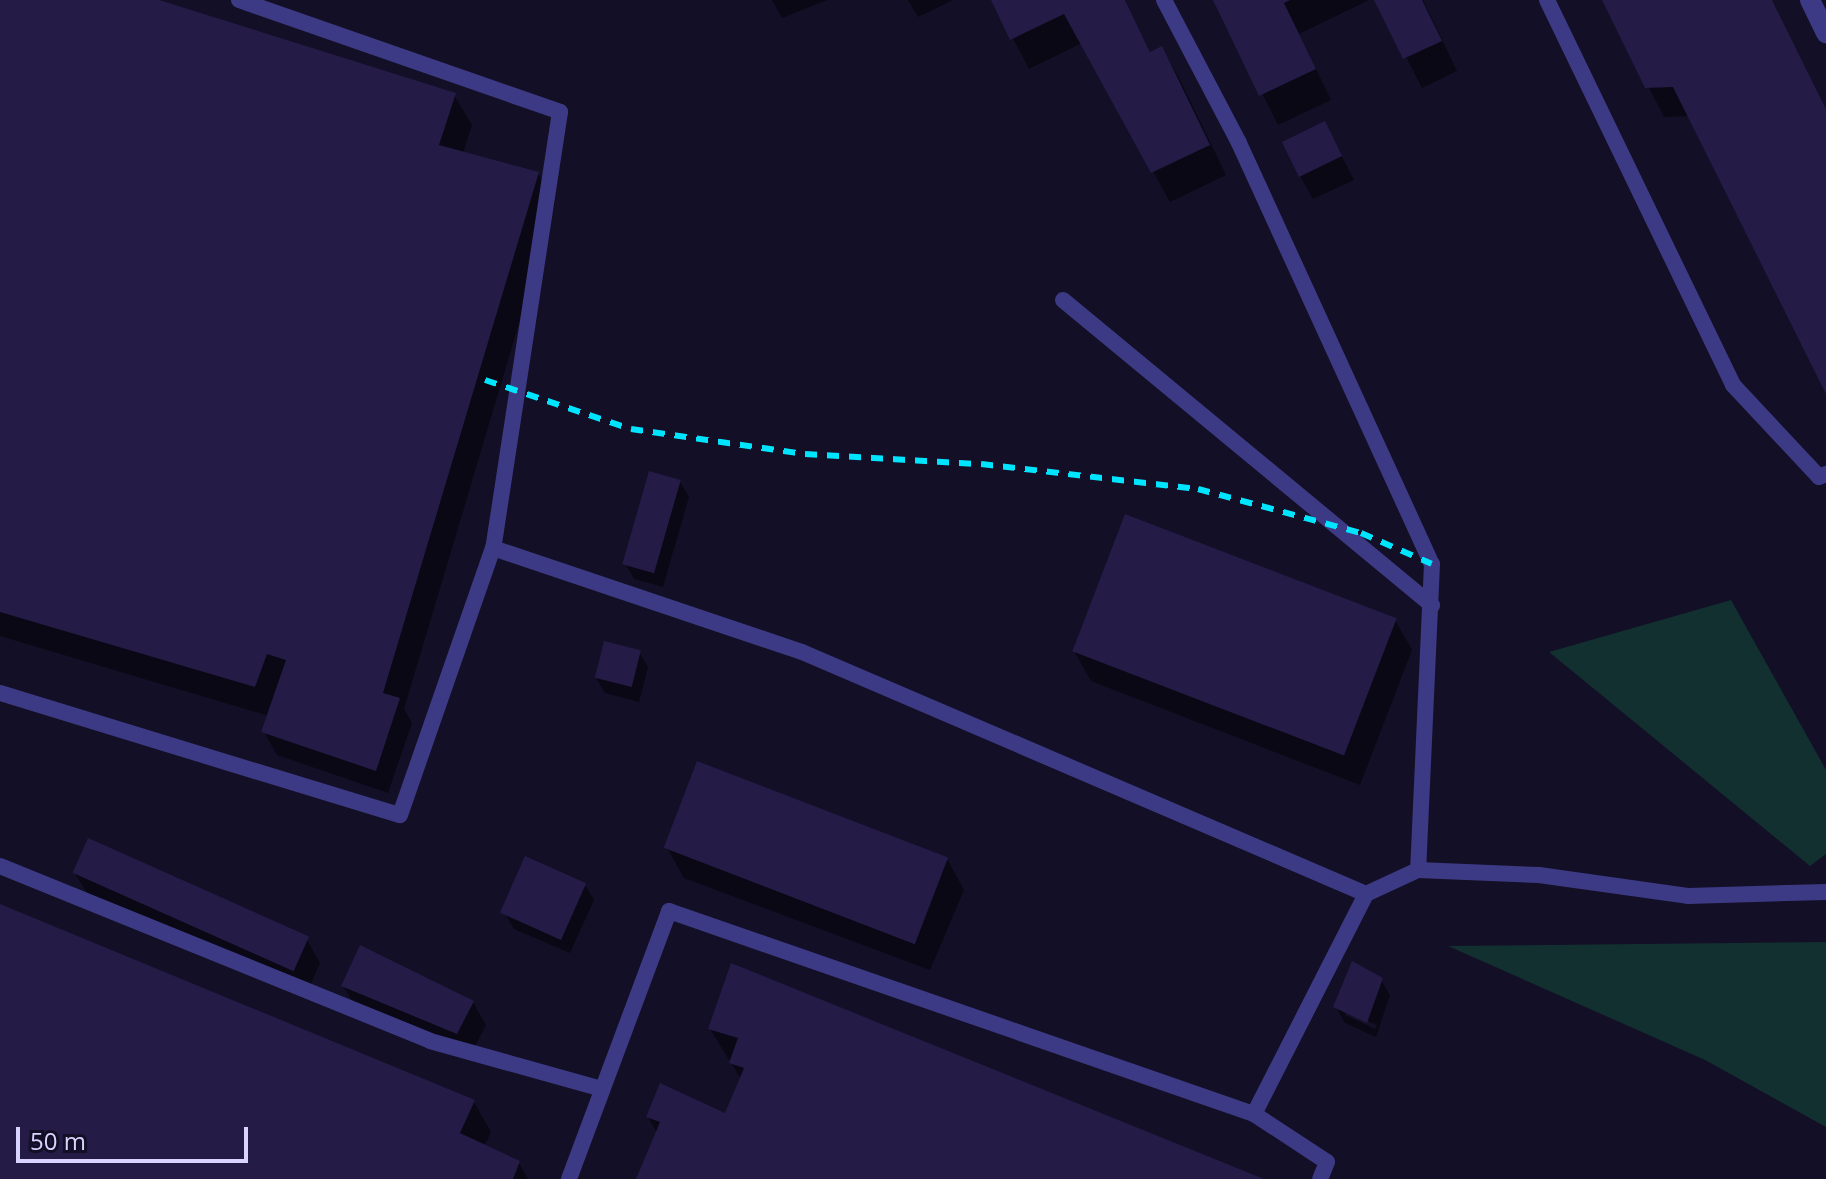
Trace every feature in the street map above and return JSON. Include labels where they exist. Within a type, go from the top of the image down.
[{"type":"street","points":[[1810,0],[1826,33]]},
{"type":"lane","points":[[0,693],[400,815],[493,548],[560,112],[239,0]]},
{"type":"lane","points":[[1164,0],[1239,143],[1432,564],[1418,870]]},
{"type":"lane","points":[[1547,0],[1733,385],[1819,477],[1826,474]]},
{"type":"lane","points":[[1063,300],[1432,605]]},
{"type":"lane","points":[[493,548],[802,652],[1366,894]]},
{"type":"lane","points":[[0,866],[430,1041],[602,1089]]},
{"type":"lane","points":[[1254,1114],[1366,894],[1418,870],[1539,875],[1688,896],[1826,892]]},
{"type":"lane","points":[[569,1179],[669,911],[1254,1114],[1327,1162],[1320,1179]]},
{"type":"green space","points":[[1731,600],[1826,770],[1826,854],[1810,866],[1549,652]]},
{"type":"green space","points":[[1826,942],[1826,1127],[1705,1060],[1448,946]]},
{"type":"building","points":[[0,0],[159,0],[456,93],[439,145],[539,172],[383,693],[400,698],[376,771],[261,732],[286,660],[267,654],[255,687],[0,612]]},
{"type":"building","points":[[991,0],[1125,0],[1150,52],[1162,46],[1210,145],[1151,173],[1064,14],[1010,40]]},
{"type":"building","points":[[1213,0],[1290,0],[1284,3],[1316,69],[1259,96]]},
{"type":"building","points":[[1374,0],[1422,0],[1442,41],[1403,59]]},
{"type":"building","points":[[1602,0],[1772,0],[1826,109],[1826,394],[1673,87],[1645,88]]},
{"type":"building","points":[[1325,121],[1342,156],[1299,177],[1282,142]]},
{"type":"building","points":[[649,471],[681,480],[654,573],[622,564]]},
{"type":"building","points":[[1125,514],[1397,618],[1344,756],[1072,651]]},
{"type":"building","points":[[604,641],[641,650],[632,687],[595,678]]},
{"type":"building","points":[[697,761],[948,857],[915,944],[664,848]]},
{"type":"building","points":[[88,838],[309,936],[294,971],[73,873]]},
{"type":"building","points":[[525,856],[586,883],[561,940],[500,913]]},
{"type":"building","points":[[0,904],[475,1100],[460,1133],[520,1161],[513,1179],[0,1179]]},
{"type":"building","points":[[360,945],[474,1001],[457,1034],[341,986]]},
{"type":"building","points":[[1352,961],[1383,978],[1367,1023],[1333,1007]]},
{"type":"building","points":[[731,963],[1264,1179],[636,1179],[660,1122],[646,1117],[660,1083],[725,1113],[744,1068],[729,1063],[738,1038],[708,1029]]},
{"type":"railway","points":[[485,380],[631,429],[805,454],[981,464],[1198,489],[1361,533],[1432,564]]}]
